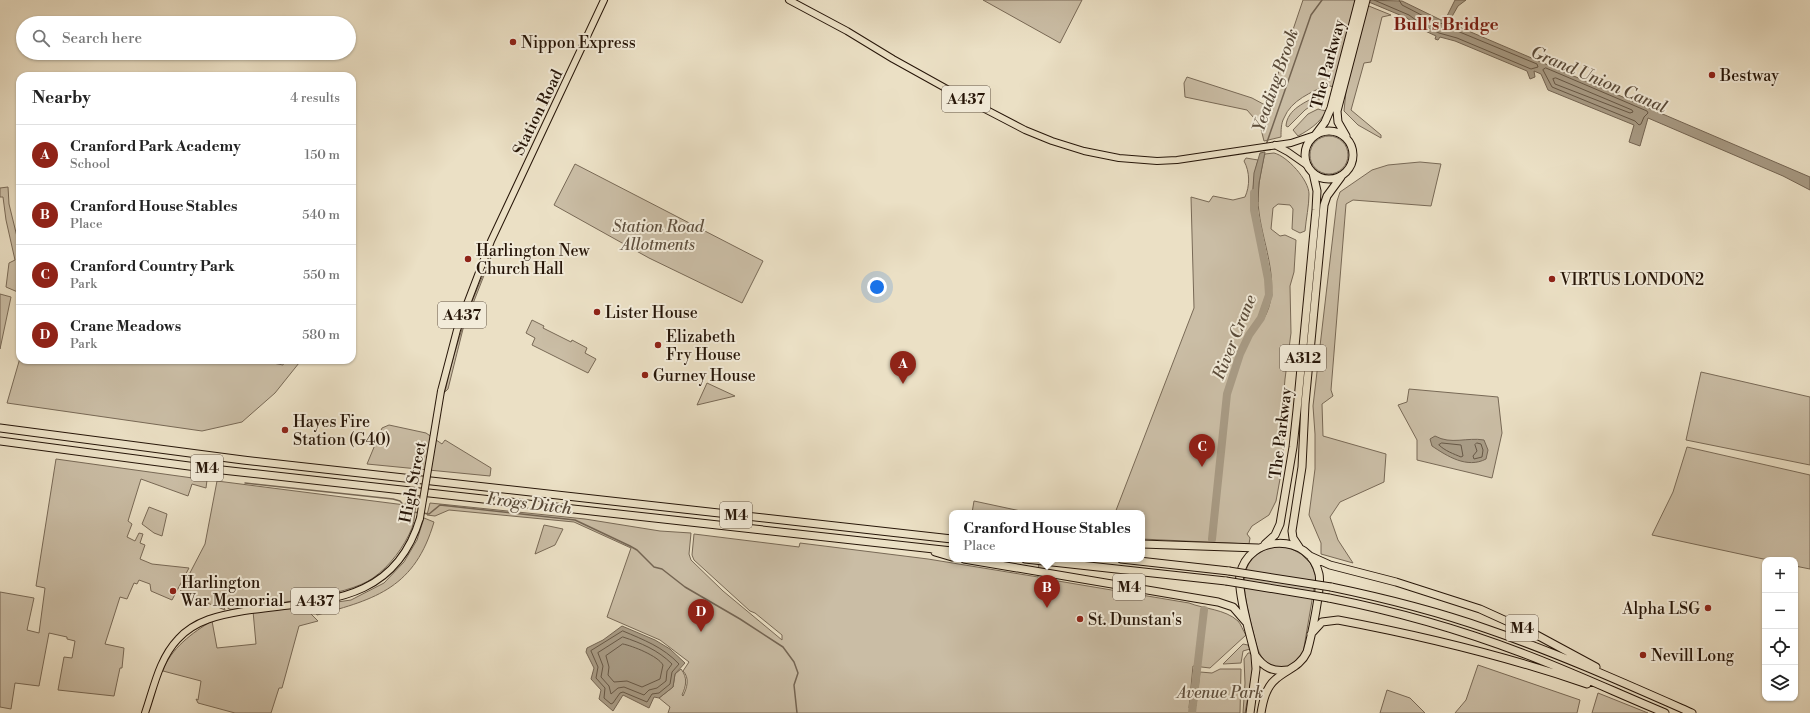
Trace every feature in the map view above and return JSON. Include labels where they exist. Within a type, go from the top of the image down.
[{"type":"highway","name":"The Parkway","points":[[1347,138],[1337,117],[1340,85],[1359,0]]},
{"type":"highway","name":"The Parkway","points":[[1316,134],[1328,116],[1340,85],[1366,0]]},
{"type":"highway","points":[[1329,130],[1336,131],[1347,138],[1353,150],[1354,156],[1350,168],[1341,176],[1326,179],[1313,173],[1305,161],[1305,149],[1316,134],[1329,130]]},
{"type":"highway","name":"The Parkway","points":[[1261,547],[1275,535],[1280,524],[1293,447],[1316,210],[1317,191],[1313,173]]},
{"type":"highway","name":"The Parkway","points":[[1300,547],[1293,538],[1292,530],[1302,467],[1307,391],[1324,205],[1327,196],[1341,176]]},
{"type":"highway","name":"M4","points":[[0,428],[243,460],[949,540]]},
{"type":"highway","name":"M4","points":[[0,440],[219,469],[860,542],[949,551]]},
{"type":"highway","name":"A312","points":[[1250,713],[1256,669],[1255,655],[1240,592],[1240,575],[1242,566],[1249,556],[1261,547],[1280,542],[1288,543],[1300,547],[1310,556],[1317,568],[1320,580],[1307,652],[1304,659],[1276,679],[1267,690],[1261,713]]},
{"type":"highway","points":[[1145,544],[1222,548],[1261,547]]},
{"type":"highway","name":"M4","points":[[917,547],[949,556]]},
{"type":"highway","name":"M4","points":[[1310,556],[1330,565],[1437,594],[1480,609],[1539,636],[1641,691]]},
{"type":"highway","name":"M4","points":[[982,562],[1211,600],[1233,608],[1248,623]]},
{"type":"highway","name":"M4","points":[[1051,562],[1226,582],[1329,598],[1399,613],[1462,632],[1544,661],[1665,713]]},
{"type":"highway","name":"M4","points":[[1145,562],[1229,571],[1331,587],[1413,606],[1487,629],[1553,654],[1692,713]]},
{"type":"highway","name":"M4","points":[[1310,635],[1322,622],[1333,620],[1411,634],[1517,662],[1638,702]]},
{"type":"highway","points":[[1255,655],[1260,663],[1273,671],[1288,670]]},
{"type":"main road","name":"Station Road","points":[[494,234],[604,0]]},
{"type":"main road","name":"A437","points":[[789,0],[956,94],[1039,137],[1084,151],[1118,158],[1157,161],[1179,160],[1295,142],[1316,134]]},
{"type":"main road","points":[[1268,146],[1288,152],[1308,166]]},
{"type":"main road","name":"High Street","points":[[145,713],[164,657],[179,638],[205,620],[225,614],[340,597],[370,586],[394,568],[403,557],[416,533],[420,518],[441,391],[457,330],[494,234]]},
{"type":"green space","points":[[983,0],[1082,0],[1060,43]]},
{"type":"green space","points":[[1303,0],[1354,0],[1391,15],[1382,17],[1371,62],[1364,63],[1351,110],[1381,135],[1381,138],[1358,125],[1344,111],[1346,91],[1327,85],[1302,97],[1292,106],[1283,120],[1281,137],[1264,141],[1260,125],[1247,110],[1185,97],[1184,83],[1187,77],[1252,98],[1265,105],[1273,89]]},
{"type":"green space","points":[[1319,95],[1319,103],[1312,105],[1288,127],[1286,126],[1287,120],[1293,111],[1303,103]]},
{"type":"green space","points":[[1318,109],[1326,111],[1324,115],[1310,129],[1298,136],[1293,130],[1308,114]]},
{"type":"green space","points":[[1325,136],[1333,136],[1345,145],[1348,155],[1345,165],[1339,171],[1333,174],[1325,174],[1313,165],[1310,159],[1310,151],[1319,139]]},
{"type":"green space","points":[[1274,153],[1291,164],[1305,182],[1309,194],[1305,231],[1300,233],[1292,229],[1293,209],[1290,205],[1278,204],[1273,208],[1271,229],[1280,236],[1285,235],[1296,240],[1294,272],[1290,286],[1291,333],[1282,415],[1284,443],[1276,501],[1269,515],[1252,526],[1247,534],[1250,538],[1249,544],[1145,539],[1145,510],[1116,510],[1194,308],[1191,197],[1209,202],[1213,196],[1233,200],[1245,197],[1249,179],[1244,161],[1246,158],[1258,160],[1254,177],[1253,193],[1255,224],[1267,287],[1266,295],[1258,318],[1263,320],[1269,308],[1272,281],[1258,205],[1258,192],[1265,154]]},
{"type":"green space","points":[[1420,162],[1441,164],[1431,206],[1353,200],[1346,204],[1331,390],[1333,396],[1322,404],[1323,436],[1386,454],[1384,482],[1340,502],[1330,517],[1338,540],[1353,563],[1321,554],[1321,543],[1309,515],[1315,469],[1313,406],[1337,201],[1340,192],[1372,170],[1388,165]]},
{"type":"green space","name":"Station Road Allotments","points":[[575,164],[763,261],[742,303],[649,258],[554,205]]},
{"type":"green space","points":[[8,187],[9,204],[16,233],[16,291],[6,287],[9,263],[15,260],[6,220],[3,197],[0,197],[0,188]]},
{"type":"green space","points":[[494,250],[463,329],[448,389],[445,392],[459,337]]},
{"type":"green space","points":[[0,294],[11,297],[0,349]]},
{"type":"green space","points":[[532,320],[544,326],[543,328],[587,348],[585,353],[596,359],[588,373],[532,345],[535,338],[526,333]]},
{"type":"green space","points":[[18,364],[298,364],[275,393],[242,422],[202,431],[7,403]]},
{"type":"green space","points":[[1701,372],[1810,397],[1810,465],[1686,440]]},
{"type":"green space","points":[[707,383],[735,396],[697,405]]},
{"type":"green space","points":[[1409,389],[1498,397],[1502,433],[1492,478],[1417,460],[1417,440],[1398,405],[1407,402]]},
{"type":"green space","points":[[389,425],[426,433],[442,444],[445,440],[491,468],[490,476],[367,464],[382,428]]},
{"type":"green space","points":[[1687,447],[1810,475],[1810,569],[1798,567],[1798,557],[1762,557],[1762,559],[1652,535],[1673,492]]},
{"type":"green space","points":[[56,459],[207,480],[206,488],[192,484],[188,496],[141,479],[128,521],[132,524],[127,537],[135,541],[139,533],[143,534],[140,543],[145,545],[140,559],[152,564],[189,568],[172,600],[151,591],[150,584],[139,580],[137,584],[134,583],[127,599],[120,597],[105,644],[124,648],[122,668],[120,668],[114,696],[58,690],[64,657],[72,658],[75,641],[67,639],[67,637],[49,633],[39,686],[15,683],[11,709],[0,707],[0,592],[34,598],[27,630],[39,633],[45,588],[36,586]]},
{"type":"green space","points":[[217,481],[405,505],[406,500],[416,501],[414,522],[405,542],[391,562],[373,578],[361,585],[326,595],[231,610],[223,605],[225,610],[180,592],[205,544]]},
{"type":"green space","points":[[974,501],[1016,510],[972,510]]},
{"type":"green space","name":"Avenue Park","points":[[430,503],[585,519],[660,531],[691,533],[689,554],[691,560],[723,591],[782,640],[782,635],[755,613],[750,611],[694,560],[692,555],[694,534],[799,547],[800,543],[928,559],[1038,577],[1039,562],[1047,562],[1046,579],[1189,603],[1233,617],[1238,621],[1246,635],[1210,668],[1193,666],[1189,708],[1196,706],[1200,672],[1212,673],[1220,669],[1241,669],[1240,713],[668,713],[670,707],[659,698],[673,687],[675,674],[681,669],[685,676],[683,696],[687,686],[687,677],[683,671],[689,662],[660,640],[607,617],[631,548],[574,522],[449,510],[435,516],[427,515]]},
{"type":"green space","points":[[149,507],[167,514],[162,536],[154,533],[142,524]]},
{"type":"green space","points":[[424,518],[434,522],[426,544],[416,562],[404,576],[391,587],[375,596],[358,603],[317,615],[310,606],[351,600],[384,583],[404,562],[417,540]]},
{"type":"green space","points":[[544,525],[563,529],[555,545],[535,554]]},
{"type":"green space","points":[[1277,546],[1288,547],[1301,554],[1311,564],[1316,577],[1303,653],[1299,659],[1285,668],[1276,667],[1267,663],[1260,655],[1251,624],[1245,588],[1245,576],[1253,557],[1263,551]]},
{"type":"green space","points":[[306,603],[310,613],[318,621],[299,626],[282,688],[279,688],[271,713],[235,713],[198,703],[196,699],[198,700],[201,681],[163,671],[166,663],[177,648],[197,630],[212,621],[217,648],[256,644],[253,611]]},
{"type":"green space","points":[[1243,644],[1248,645],[1250,649],[1243,651],[1241,663],[1223,664]]},
{"type":"green space","points":[[1248,653],[1252,653],[1254,663],[1245,713],[1243,713],[1245,683],[1244,659]]},
{"type":"green space","points":[[1478,665],[1580,700],[1577,713],[1455,713],[1466,700]]},
{"type":"green space","points":[[1387,690],[1410,698],[1425,713],[1380,713]]},
{"type":"green space","points":[[1598,693],[1648,713],[1592,713]]},
{"type":"water","points":[[1364,0],[1402,1],[1441,20],[1446,18],[1455,0],[1466,0],[1458,6],[1450,20],[1452,24],[1810,177],[1810,190],[1783,176],[1648,118],[1640,146],[1629,142],[1634,125],[1548,90],[1541,74],[1534,71],[1535,77],[1530,79],[1527,71],[1455,41],[1440,37],[1438,40],[1435,39],[1436,36],[1421,29],[1407,18]]},
{"type":"water","points":[[1265,152],[1259,183],[1258,202],[1252,203],[1254,173],[1260,153]]},
{"type":"water","points":[[1435,436],[1447,440],[1484,440],[1488,450],[1486,459],[1472,463],[1458,460],[1444,454],[1432,446],[1430,439]]},
{"type":"water","points":[[622,626],[655,640],[670,649],[685,663],[675,674],[673,687],[659,698],[654,697],[649,708],[623,695],[613,711],[599,699],[601,690],[591,679],[594,668],[586,652],[587,648],[603,640]]},
{"type":"waterway","name":"Yeading Brook","points":[[1266,145],[1311,15],[1322,0]]},
{"type":"waterway","name":"River Crane","points":[[1212,539],[1227,394],[1240,354],[1249,335],[1261,318],[1269,295],[1268,279],[1254,210],[1254,193]]},
{"type":"waterway","name":"Frogs Ditch","points":[[245,483],[393,499],[400,501],[409,511],[419,513]]},
{"type":"waterway","name":"Frogs Ditch","points":[[423,513],[429,514],[440,505],[575,520],[630,546],[637,550],[654,567],[662,569],[685,587],[740,619],[783,647],[794,662],[798,673],[794,685],[797,713]]},
{"type":"waterway","name":"River Crane","points":[[1192,713],[1204,610]]},
{"type":"place","name":"Nippon Express","points":[[513,42]]},
{"type":"place","name":"Bestway","points":[[1712,75]]},
{"type":"place","name":"Harlington New Church Hall","points":[[468,259]]},
{"type":"place","name":"VIRTUS LONDON2","points":[[1552,279]]},
{"type":"place","name":"Lister House","points":[[597,312]]},
{"type":"place","name":"Elizabeth Fry House","points":[[658,345]]},
{"type":"place","name":"Gurney House","points":[[645,375]]},
{"type":"place","name":"Cranford Park Academy","points":[[903,384]]},
{"type":"place","name":"Hayes Fire Station (G40)","points":[[285,430]]},
{"type":"place","name":"Cranford Country Park","points":[[1202,467]]},
{"type":"place","name":"Harlington War Memorial","points":[[173,591]]},
{"type":"place","name":"Cranford House Stables","points":[[1047,608]]},
{"type":"place","name":"Alpha LSG","points":[[1708,608]]},
{"type":"place","name":"St. Dunstan's","points":[[1080,619]]},
{"type":"place","name":"Crane Meadows","points":[[701,632]]},
{"type":"place","name":"Nevill Long","points":[[1643,655]]},
{"type":"district","name":"Bull's Bridge","points":[[1446,24]]},
{"type":"water label","name":"Grand Union Canal","points":[[1599,79]]}]
